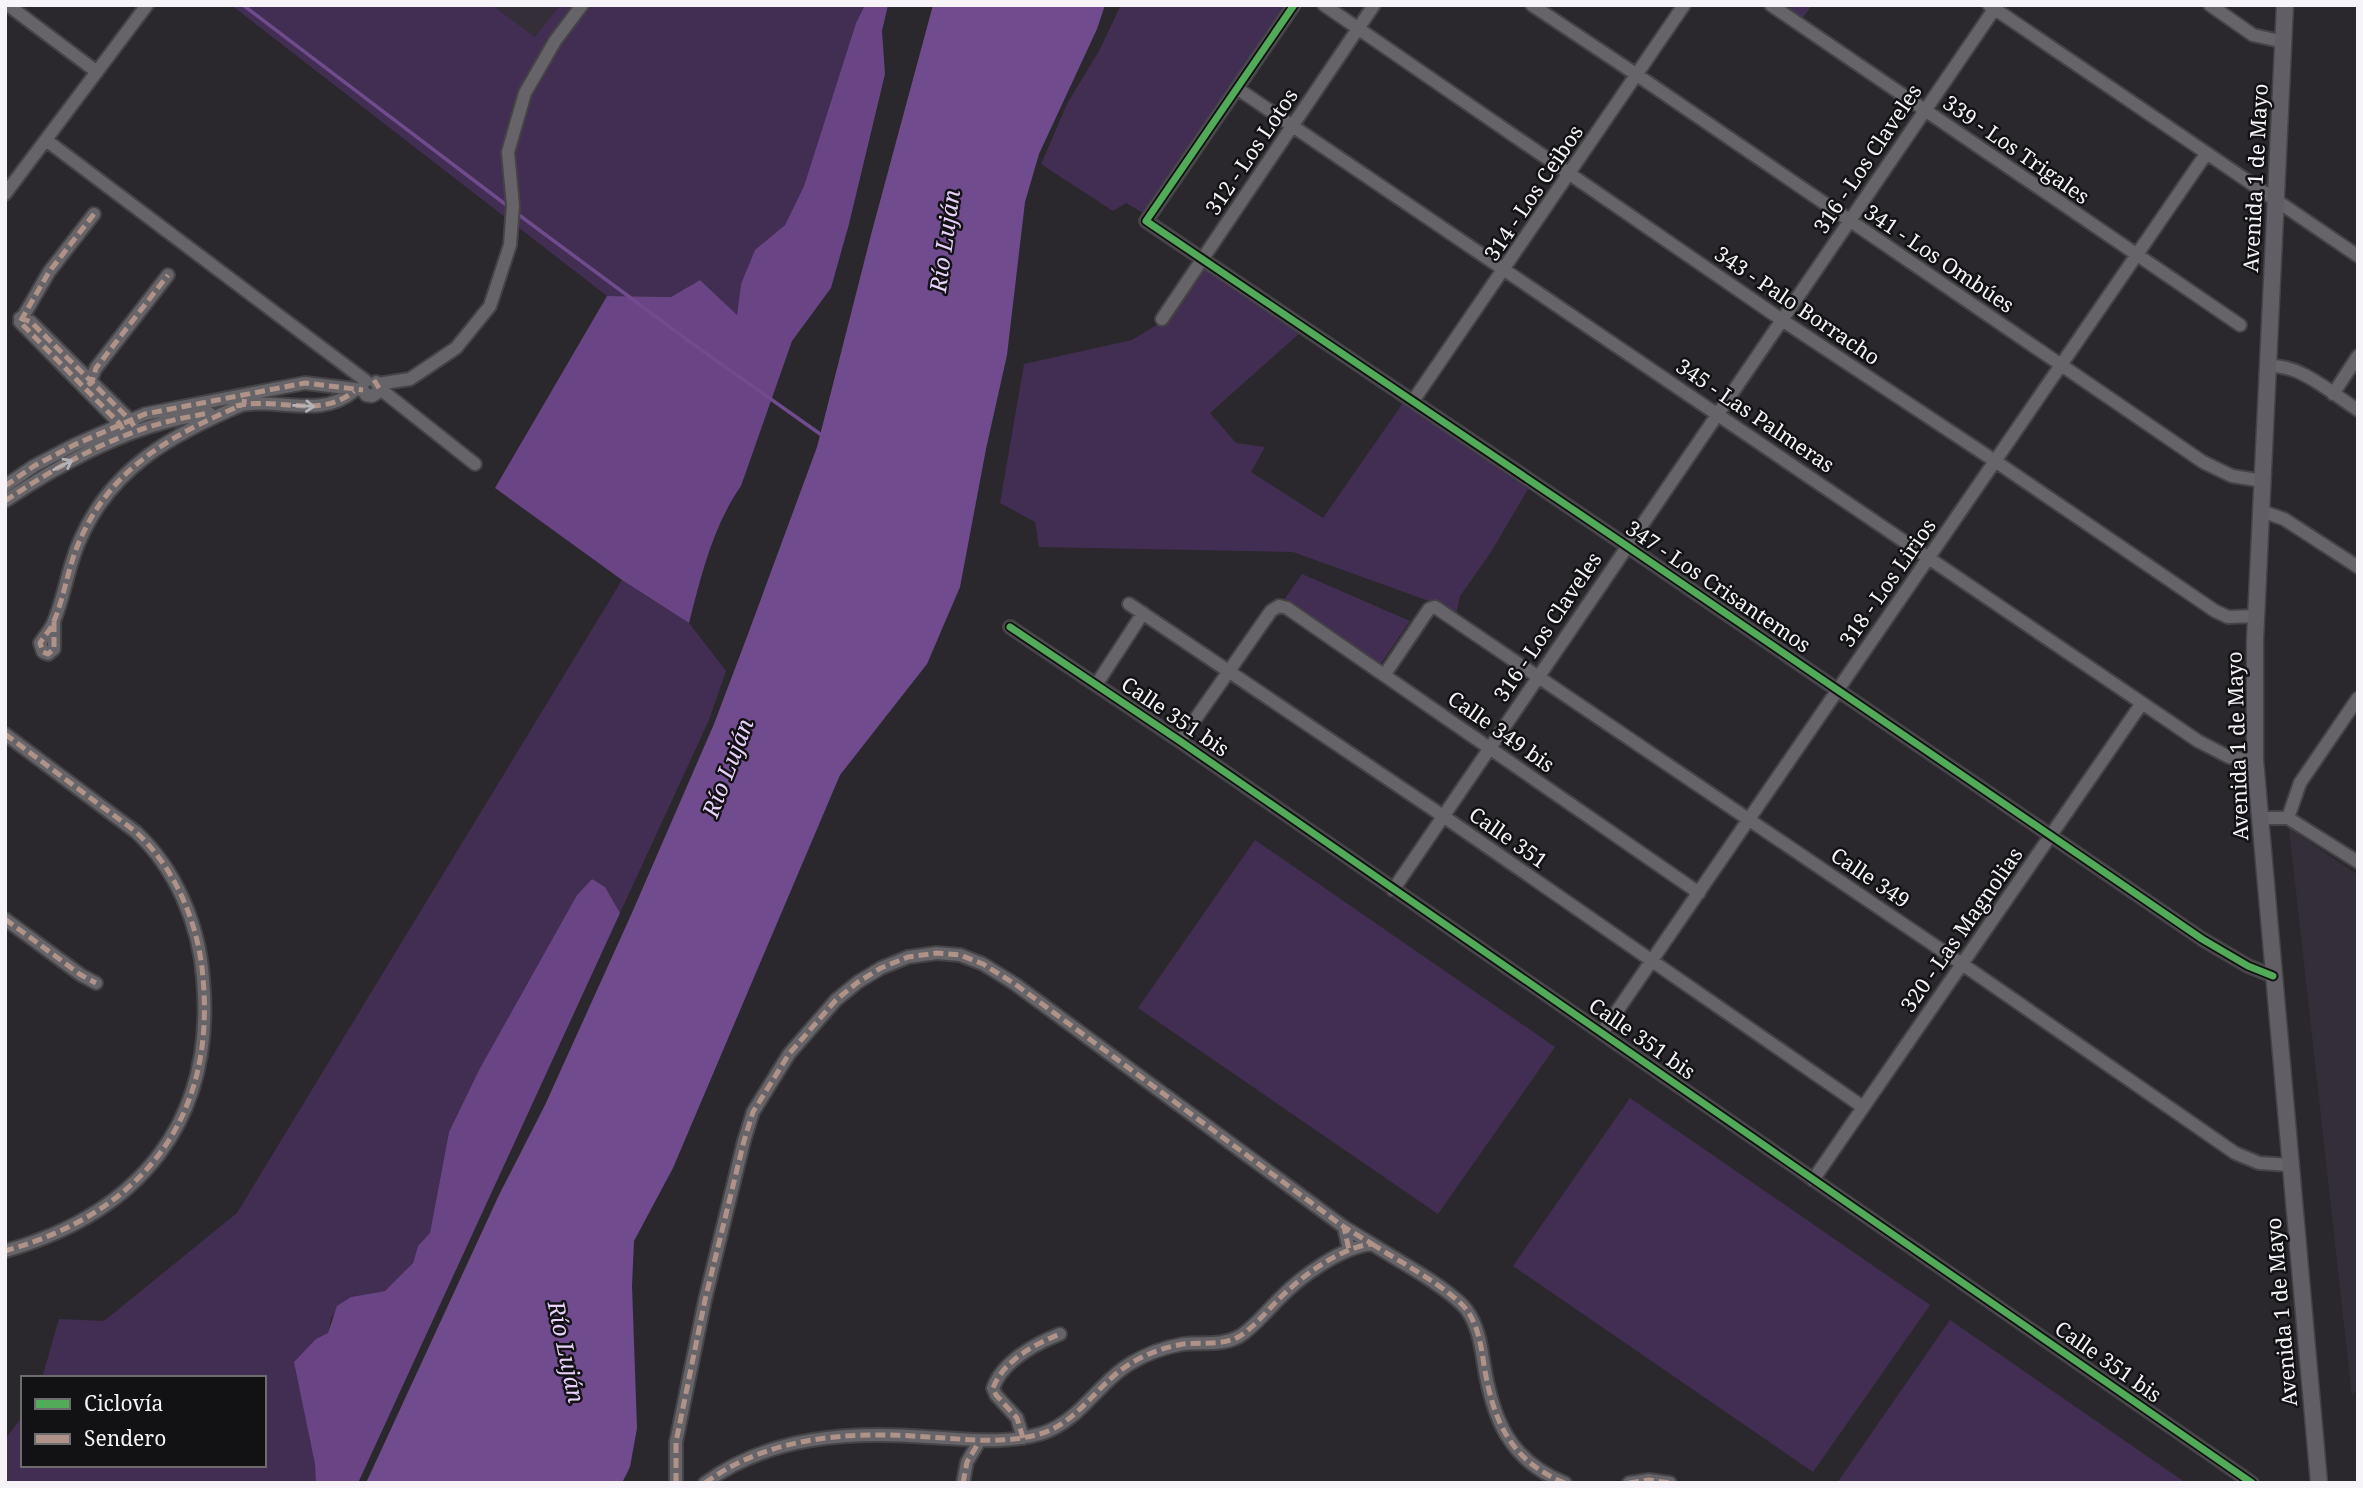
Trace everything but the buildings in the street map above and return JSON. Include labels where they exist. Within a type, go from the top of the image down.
[{"type":"main road","name":"Avenida 1 de Mayo","points":[[2286,5],[2256,616],[2255,760],[2319,1483]]},
{"type":"street","points":[[8,5],[97,72]]},
{"type":"street","points":[[5,194],[147,5]]},
{"type":"street","points":[[54,622],[80,538],[113,488],[151,452],[172,437],[244,400],[317,407],[332,404],[368,387],[410,379],[456,348],[489,306],[510,245],[513,210],[508,152],[525,93],[555,41],[582,5]]},
{"type":"street","points":[[1238,89],[1294,5]]},
{"type":"street","name":"343 - Palo Borracho","points":[[1324,5],[1782,320],[2215,611],[2228,617],[2256,616]]},
{"type":"street","name":"312 - Los Lotos","points":[[1162,319],[1374,5]]},
{"type":"street","name":"341 - Los Ombúes","points":[[1532,5],[2211,468],[2232,476],[2263,481]]},
{"type":"street","name":"314 - Los Ceibos","points":[[1413,401],[1684,5]]},
{"type":"street","name":"339 - Los Trigales","points":[[1771,5],[2135,256],[2240,325]]},
{"type":"street","points":[[2210,5],[2253,35],[2284,42]]},
{"type":"street","points":[[1993,7],[2358,256]]},
{"type":"street","name":"316 - Los Claveles","points":[[1392,890],[1993,7]]},
{"type":"street","name":"345 - Las Palmeras","points":[[1238,89],[2198,741],[2229,757],[2255,760]]},
{"type":"street","name":"347 - Los Crisantemos","points":[[1238,89],[1146,221],[2202,939],[2248,966],[2273,976]]},
{"type":"street","points":[[46,140],[368,387],[475,464]]},
{"type":"street","name":"318 - Los Lirios","points":[[1602,1033],[2206,154]]},
{"type":"street","points":[[94,214],[49,272],[20,322],[88,385],[128,428]]},
{"type":"street","points":[[88,385],[96,369],[168,275]]},
{"type":"street","points":[[2333,394],[2358,356]]},
{"type":"street","points":[[2268,366],[2301,373],[2358,410]]},
{"type":"street","points":[[5,486],[44,460],[128,428],[167,421],[305,383],[368,387]]},
{"type":"street","points":[[5,501],[39,477],[128,428]]},
{"type":"street","points":[[2261,510],[2284,519],[2358,567]]},
{"type":"street","name":"Calle 351","points":[[1129,604],[1443,816],[1863,1107]]},
{"type":"street","name":"Calle 349 bis","points":[[1230,672],[1271,611],[1279,606],[1287,608],[1699,893]]},
{"type":"street","name":"Calle 349","points":[[1385,674],[1429,609],[1435,607],[1962,964],[2235,1153],[2259,1163],[2290,1165]]},
{"type":"street","points":[[1096,685],[1143,613]]},
{"type":"street","name":"Calle 351 bis","points":[[1010,627],[1180,741],[2252,1483]]},
{"type":"street","points":[[1180,741],[1230,672]]},
{"type":"street","name":"320 - Las Magnolias","points":[[1813,1180],[2143,703]]},
{"type":"street","points":[[2288,818],[2300,783],[2356,703]]},
{"type":"street","points":[[5,734],[150,845],[176,887],[192,921],[202,958],[206,1004],[204,1043],[197,1079],[188,1106],[174,1133],[155,1159],[131,1186],[103,1208],[73,1226],[37,1242],[5,1251]]},
{"type":"street","points":[[2260,818],[2288,818],[2358,862]]},
{"type":"street","points":[[5,919],[96,983]]},
{"type":"street","points":[[676,1483],[676,1441],[700,1326],[753,1112],[789,1055],[836,1000],[881,968],[908,957],[937,953],[960,955],[983,964],[1004,977],[1344,1227],[1455,1297],[1466,1310],[1479,1336],[1488,1390],[1497,1420],[1513,1447],[1526,1461],[1542,1473],[1565,1483]]},
{"type":"street","points":[[1344,1227],[1349,1250]]},
{"type":"street","points":[[705,1483],[745,1458],[818,1438],[885,1436],[979,1442],[1023,1438],[1061,1425],[1075,1415],[1109,1379],[1134,1362],[1162,1349],[1237,1338],[1309,1274],[1349,1250],[1372,1244]]},
{"type":"street","points":[[1023,1438],[1017,1418],[996,1395],[993,1388],[996,1379],[1013,1361],[1037,1343],[1060,1334]]},
{"type":"street","points":[[963,1483],[967,1462],[979,1442]]},
{"type":"street","points":[[1629,1483],[1649,1480],[1670,1483]]},
{"type":"shaded area","points":[[231,5],[492,5],[535,37],[560,5],[865,5],[856,23],[804,186],[785,225],[755,251],[741,284],[737,316],[700,280],[671,297],[607,296]]},
{"type":"shaded area","points":[[492,5],[560,5],[535,38]]},
{"type":"shaded area","points":[[865,5],[888,5],[882,31],[885,74],[831,288],[792,341],[741,486],[731,501],[709,552],[689,623],[622,580],[495,488],[607,296],[671,297],[700,280],[737,315],[741,284],[755,250],[785,225],[804,186],[856,23]]},
{"type":"shaded area","points":[[1121,5],[1288,5],[1145,214],[1126,203],[1113,211],[1041,164],[1068,102],[1099,51]]},
{"type":"shaded area","points":[[1783,5],[1812,5],[1802,19]]},
{"type":"shaded area","points":[[1205,269],[1301,332],[1210,413],[1236,443],[1265,447],[1251,472],[1323,518],[1403,403],[1528,489],[1491,552],[1460,596],[1456,615],[1440,605],[1293,552],[1039,547],[1035,522],[1000,503],[1024,364],[1132,340],[1165,320]]},
{"type":"shaded area","points":[[1302,574],[1410,621],[1380,665],[1284,600]]},
{"type":"shaded area","points":[[622,580],[689,623],[726,671],[709,720],[620,913],[605,888],[592,879],[577,895],[479,1070],[449,1132],[430,1234],[418,1246],[413,1263],[385,1291],[351,1297],[331,1318],[328,1334],[316,1339],[316,1483],[5,1483],[5,1439],[21,1419],[21,1467],[266,1467],[266,1376],[43,1376],[59,1319],[104,1321],[237,1213]]},
{"type":"shaded area","points":[[2289,828],[2358,875],[2358,1388],[2352,1396]]},
{"type":"shaded area","points":[[1255,840],[1555,1047],[1438,1214],[1138,1008]]},
{"type":"shaded area","points":[[592,879],[605,887],[620,913],[358,1483],[316,1483],[315,1464],[294,1362],[316,1339],[328,1333],[337,1306],[351,1297],[385,1291],[413,1263],[418,1246],[430,1233],[449,1132],[479,1070],[577,895]]},
{"type":"shaded area","points":[[1630,1098],[1930,1305],[1813,1472],[1513,1266]]},
{"type":"shaded area","points":[[1950,1320],[2186,1483],[1837,1483]]},
{"type":"water","name":"Río Luján","points":[[933,5],[1105,5],[1097,29],[1039,154],[1025,202],[1007,355],[960,587],[927,664],[840,775],[673,1168],[634,1241],[632,1286],[637,1428],[630,1467],[622,1483],[366,1483],[499,1195],[545,1105],[714,724],[817,447]]},
{"type":"waterway","points":[[243,5],[509,207]]},
{"type":"waterway","points":[[515,212],[690,342],[823,436]]},
{"type":"marked path","points":[[94,214],[49,272],[20,322],[123,430]]},
{"type":"marked path","points":[[88,385],[92,382],[96,368],[168,275]]},
{"type":"marked path","points":[[20,318],[31,322],[134,426]]},
{"type":"marked path","points":[[374,380],[379,388]]},
{"type":"marked path","points":[[5,486],[34,466],[74,445],[145,414],[305,383],[363,390]]},
{"type":"marked path","points":[[236,406],[312,406],[341,400],[354,391]]},
{"type":"marked path","points":[[54,622],[54,649],[48,654],[43,652],[40,643],[54,621],[80,540],[93,514],[109,492],[127,472],[170,441],[244,404],[245,395]]},
{"type":"marked path","points":[[5,501],[62,465],[103,445],[145,428],[209,413]]},
{"type":"marked path","points":[[5,734],[136,832],[163,863],[191,918],[201,958],[204,1029],[197,1076],[182,1117],[160,1154],[130,1186],[95,1212],[53,1234],[5,1251]]},
{"type":"marked path","points":[[5,919],[96,983]]},
{"type":"marked path","points":[[676,1483],[676,1442],[705,1300],[753,1112],[789,1054],[836,1000],[881,968],[908,957],[937,953],[960,955],[983,964],[1015,984],[1344,1227],[1349,1250]]},
{"type":"marked path","points":[[705,1483],[756,1455],[811,1440],[869,1435],[1000,1440],[1043,1433],[1068,1419],[1110,1379],[1133,1362],[1177,1345],[1220,1342],[1240,1336],[1309,1273],[1347,1251],[1372,1244],[1344,1227]]},
{"type":"marked path","points":[[1372,1244],[1435,1283],[1466,1309],[1478,1336],[1493,1404],[1507,1436],[1530,1463],[1565,1483]]},
{"type":"marked path","points":[[1023,1438],[1017,1418],[993,1388],[1012,1362],[1030,1348],[1060,1334]]},
{"type":"marked path","points":[[963,1483],[967,1462],[979,1442]]},
{"type":"marked path","points":[[1629,1483],[1649,1480],[1670,1483]]},
{"type":"cycle path","points":[[1294,5],[1146,221],[2202,939],[2248,966],[2273,976]]},
{"type":"cycle path","points":[[1010,627],[1180,741],[2252,1483]]}]
